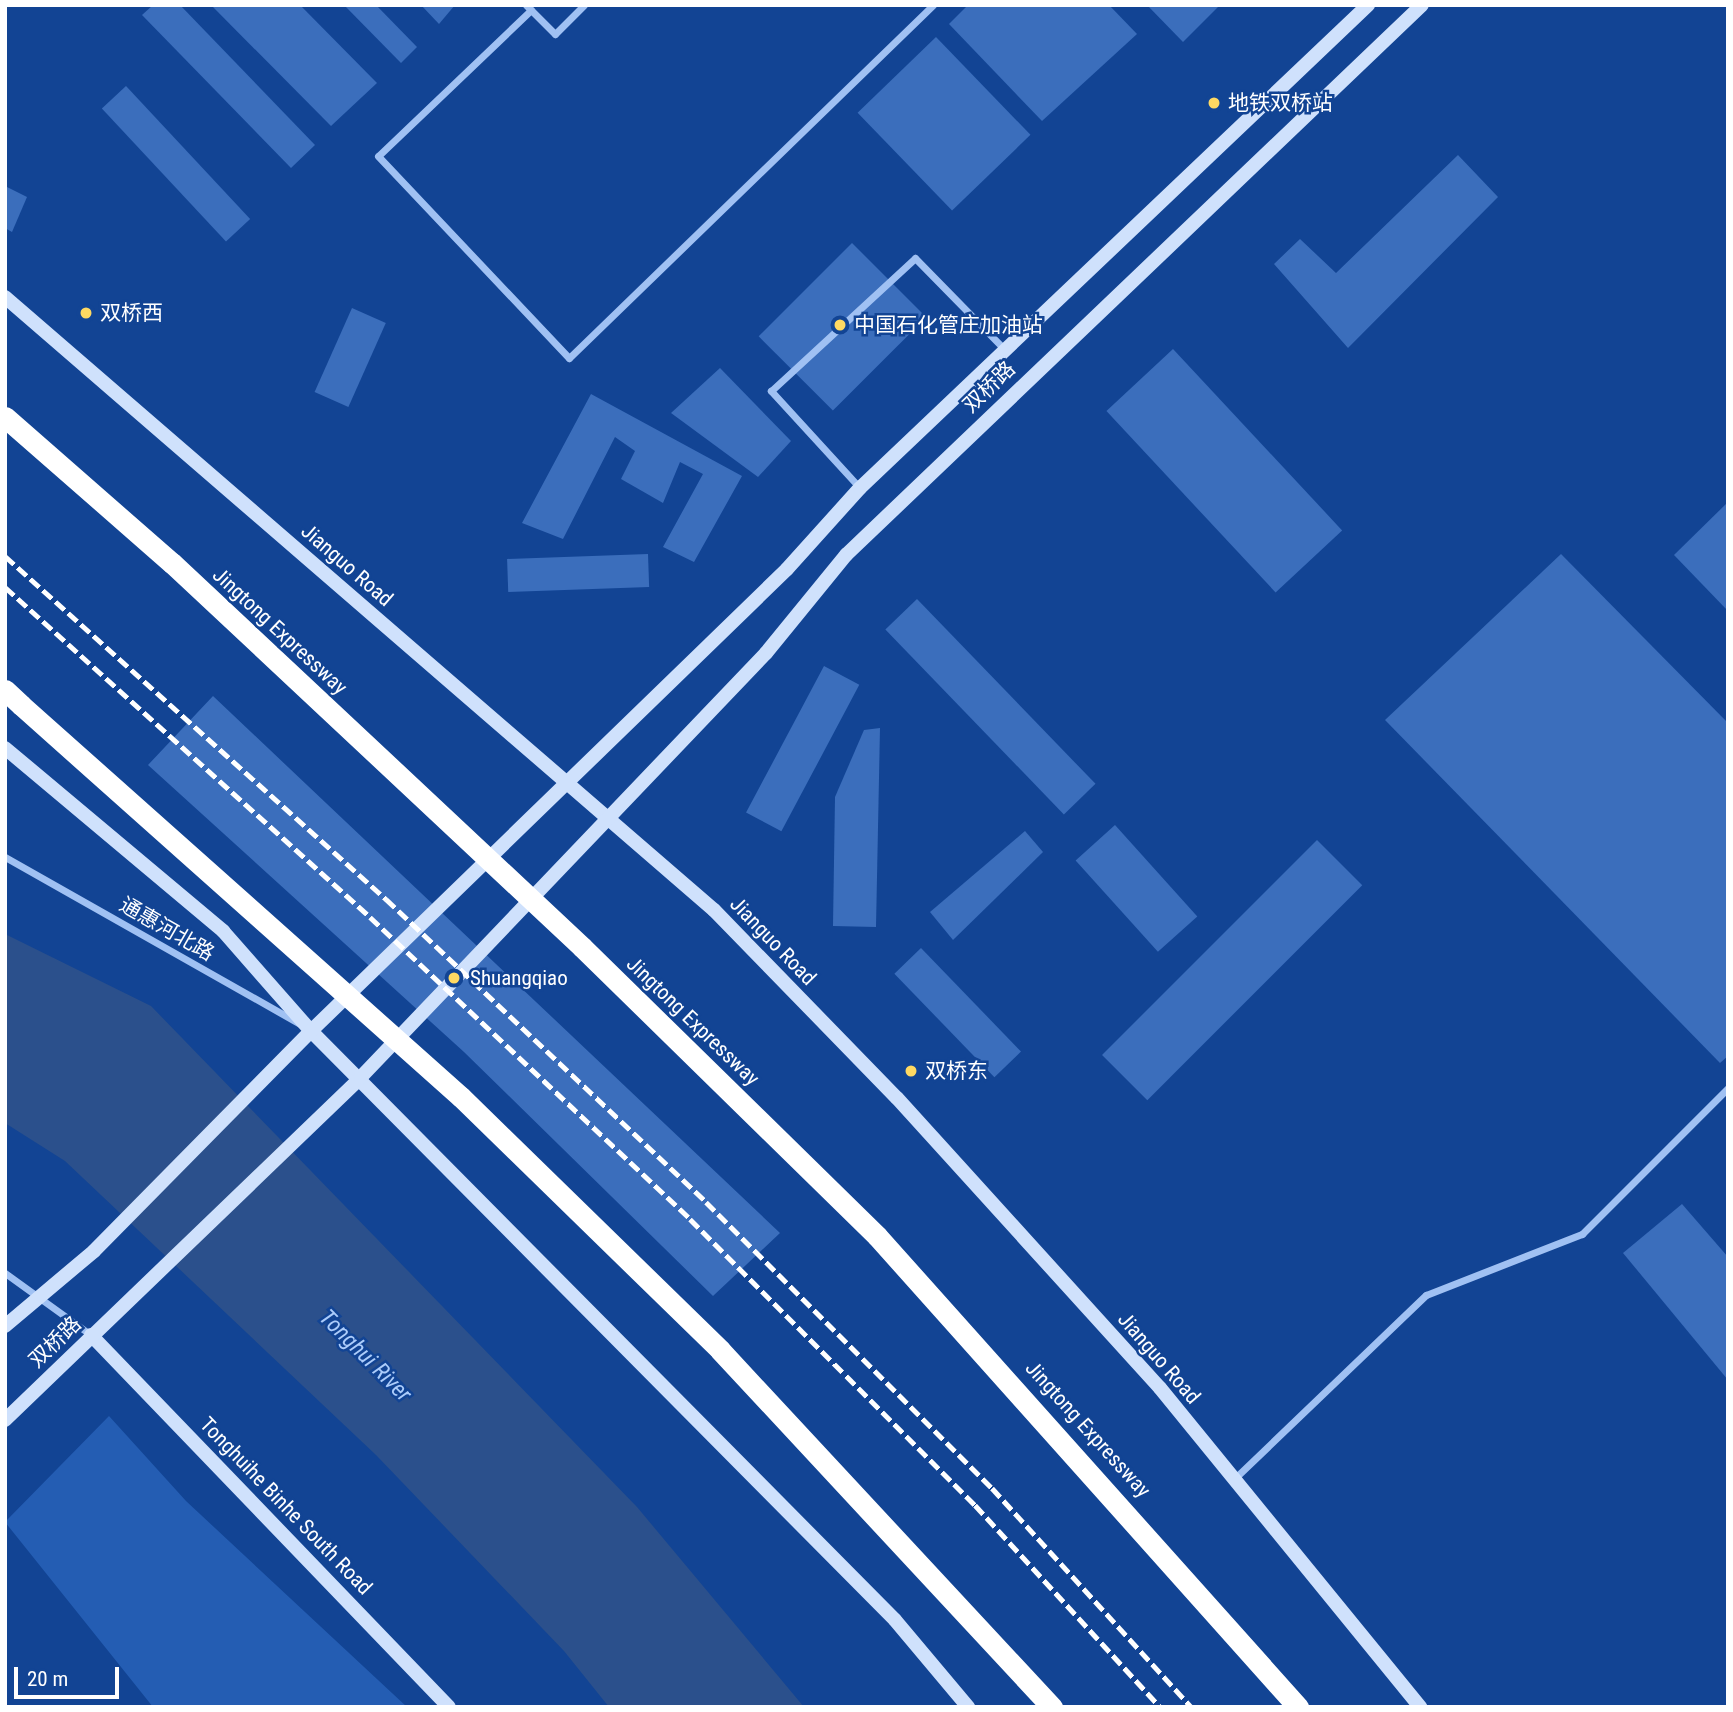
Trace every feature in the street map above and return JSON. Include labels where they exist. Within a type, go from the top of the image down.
[{"type":"highway","name":"Jingtong Expressway","points":[[5,417],[172,563],[582,947],[877,1236],[1298,1707]]},
{"type":"highway","points":[[13,697],[461,1097],[720,1350],[1052,1707]]},
{"type":"main road","name":"双桥路","points":[[37,1295],[94,1251],[311,1031],[567,786],[860,488],[1368,5]]},
{"type":"main road","name":"双桥路","points":[[5,1420],[361,1077],[766,653],[846,555],[1422,5]]},
{"type":"main road","name":"Jianguo Road","points":[[5,297],[714,911],[897,1098],[1234,1479],[1420,1707]]},
{"type":"main road","points":[[5,748],[223,931],[311,1031],[361,1077],[895,1620],[968,1707]]},
{"type":"main road","points":[[5,1326],[37,1295]]},
{"type":"main road","name":"Tonghuihe Binhe South Road","points":[[91,1335],[449,1707]]},
{"type":"street","points":[[584,5],[555,34],[529,8],[378,156],[569,358],[933,5]]},
{"type":"street","points":[[860,488],[771,391],[915,258],[1005,351]]},
{"type":"street","name":"通惠河北路","points":[[5,857],[311,1031]]},
{"type":"street","points":[[1234,1479],[1426,1295],[1582,1234],[1728,1088]]},
{"type":"street","points":[[5,1273],[91,1335]]},
{"type":"shaded area","points":[[109,1416],[186,1501],[407,1707],[153,1707],[5,1522]]},
{"type":"water","name":"Tonghui River","points":[[5,934],[151,1006],[637,1507],[804,1707],[609,1707],[564,1651],[376,1455],[65,1161],[5,1123]]},
{"type":"building","points":[[153,5],[180,5],[315,145],[291,168],[142,15]]},
{"type":"building","points":[[211,5],[300,5],[377,83],[331,126]]},
{"type":"building","points":[[344,5],[376,5],[417,47],[401,63]]},
{"type":"building","points":[[421,5],[455,5],[439,24]]},
{"type":"building","points":[[968,5],[1109,5],[1137,34],[1042,121],[949,24]]},
{"type":"building","points":[[1147,5],[1220,5],[1183,42]]},
{"type":"building","points":[[936,37],[1030,135],[952,211],[858,113]]},
{"type":"building","points":[[126,86],[250,219],[226,242],[102,109]]},
{"type":"building","points":[[1458,155],[1498,197],[1348,348],[1274,264],[1300,239],[1336,273]]},
{"type":"building","points":[[5,186],[27,197],[12,232],[5,228]]},
{"type":"building","name":"中国石化管庄加油站","points":[[852,243],[926,317],[833,411],[759,336]]},
{"type":"building","points":[[352,308],[386,323],[348,407],[315,392]]},
{"type":"building","points":[[1173,349],[1342,530],[1276,592],[1106,411]]},
{"type":"building","points":[[720,368],[791,441],[758,477],[671,413]]},
{"type":"building","points":[[591,394],[742,476],[694,562],[663,547],[703,474],[680,462],[663,503],[621,479],[635,451],[615,437],[563,539],[522,523]]},
{"type":"building","points":[[1728,502],[1728,611],[1674,555]]},
{"type":"building","points":[[648,554],[649,587],[508,592],[507,559]]},
{"type":"building","points":[[1561,554],[1728,723],[1728,1056],[1720,1063],[1385,720]]},
{"type":"building","points":[[917,599],[1096,784],[1064,814],[885,630]]},
{"type":"building","points":[[824,666],[859,685],[781,831],[746,813]]},
{"type":"building","points":[[213,696],[780,1233],[713,1296],[464,1052],[148,765]]},
{"type":"building","points":[[880,728],[876,927],[833,926],[835,797],[864,730]]},
{"type":"building","points":[[1115,825],[1197,916],[1158,952],[1076,860]]},
{"type":"building","points":[[1025,831],[1043,852],[953,940],[930,912]]},
{"type":"building","points":[[1317,840],[1362,885],[1147,1100],[1102,1055]]},
{"type":"building","points":[[921,948],[1021,1052],[994,1077],[894,974]]},
{"type":"building","points":[[1682,1204],[1728,1257],[1728,1380],[1623,1253]]},
{"type":"railway","points":[[5,556],[386,899],[706,1202],[992,1488],[1191,1707]]},
{"type":"railway","points":[[5,587],[370,917],[690,1219],[975,1505],[1160,1707]]},
{"type":"place","name":"地铁双桥站","points":[[1214,103]]},
{"type":"place","name":"双桥西","points":[[86,313]]},
{"type":"place","name":"中国石化管庄加油站","points":[[840,325]]},
{"type":"place","name":"Shuangqiao","points":[[454,978]]},
{"type":"place","name":"双桥东","points":[[911,1071]]}]
